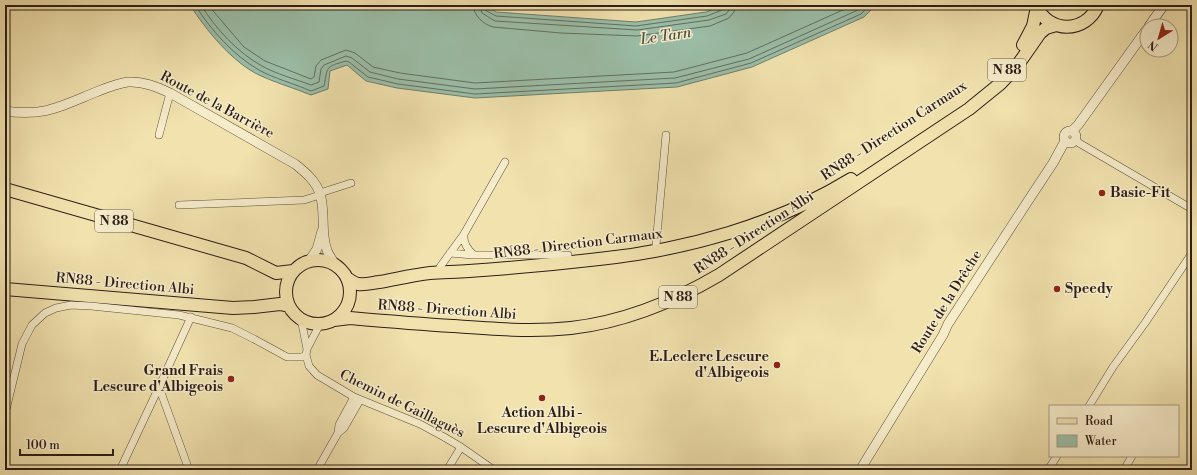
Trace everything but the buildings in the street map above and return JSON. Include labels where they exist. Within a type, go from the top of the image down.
[{"type":"main road","points":[[1037,6],[1045,18],[1056,25],[1065,27],[1074,26],[1086,20],[1098,7]]},
{"type":"main road","name":"RN88 - Direction Carmaux","points":[[348,278],[359,284],[430,274],[600,259],[681,246],[752,225],[831,190],[863,172],[945,118],[996,81],[1006,71],[1023,46],[1033,26],[1037,6]]},
{"type":"main road","name":"RN88 - Direction Albi","points":[[334,320],[350,318],[503,330],[572,328],[617,319],[680,296],[702,285],[803,220],[969,110],[1012,72],[1040,32],[1046,28],[1056,25]]},
{"type":"main road","points":[[377,282],[405,272],[429,267],[568,255],[673,242],[765,214],[863,172]]},
{"type":"main road","name":"N 88","points":[[5,189],[246,258],[276,273],[293,271]]},
{"type":"main road","points":[[322,260],[334,264],[342,270],[348,278],[350,290],[349,302],[343,312],[334,320],[320,324],[310,323],[301,319],[289,306],[286,294],[287,282],[293,271],[300,265],[309,261],[322,260]]},
{"type":"main road","name":"RN88 - Direction Albi","points":[[5,289],[233,308],[254,308],[280,304],[289,306]]},
{"type":"street","points":[[1155,18],[1164,5]]},
{"type":"street","name":"Route de la Drêche","points":[[860,470],[943,335],[948,324],[1078,125],[1139,40]]},
{"type":"street","name":"Route de la Barrière","points":[[5,110],[20,113],[36,113],[56,109],[108,88],[128,82],[139,82],[154,86],[170,93],[295,164],[307,174],[320,194],[324,216],[323,228],[317,249],[309,261]]},
{"type":"street","points":[[159,135],[170,93]]},
{"type":"street","points":[[656,245],[666,135]]},
{"type":"street","points":[[1070,139],[1192,209]]},
{"type":"street","points":[[440,266],[464,234],[505,162]]},
{"type":"street","points":[[179,205],[304,200],[352,183]]},
{"type":"street","name":"Route de la Barrière","points":[[323,228],[326,250],[334,264]]},
{"type":"street","points":[[464,234],[463,238],[468,250],[474,255]]},
{"type":"street","points":[[450,252],[474,255],[568,255]]},
{"type":"street","points":[[1090,405],[1113,368],[1192,254]]},
{"type":"street","points":[[5,414],[22,344],[32,325],[45,313],[56,308],[71,305],[191,317],[232,328],[287,358],[302,357],[320,324]]},
{"type":"street","points":[[120,470],[191,317]]},
{"type":"street","name":"Chemin de Gaillaguès","points":[[301,319],[309,366],[318,375],[357,398],[420,424],[461,446],[494,470]]},
{"type":"street","points":[[159,387],[189,470]]},
{"type":"street","points":[[317,470],[338,433],[339,425],[357,398]]},
{"type":"street","points":[[447,470],[461,446]]},
{"type":"street","points":[[1048,470],[1056,457]]},
{"type":"street","points":[[1124,470],[1131,457]]},
{"type":"water","name":"Le Tarn","points":[[190,5],[486,5],[496,12],[636,22],[706,12],[725,5],[876,5],[864,17],[752,67],[677,87],[475,98],[397,88],[366,81],[347,65],[330,71],[328,89],[311,95],[272,81],[259,75],[239,62],[212,35]]},
{"type":"place","name":"Basic-Fit","points":[[1102,193]]},
{"type":"place","name":"Speedy","points":[[1057,289]]},
{"type":"place","name":"E.Leclerc Lescure d'Albigeois","points":[[777,365]]},
{"type":"place","name":"Grand Frais Lescure d'Albigeois","points":[[231,379]]},
{"type":"place","name":"Action Albi - Lescure d'Albigeois","points":[[542,398]]}]
